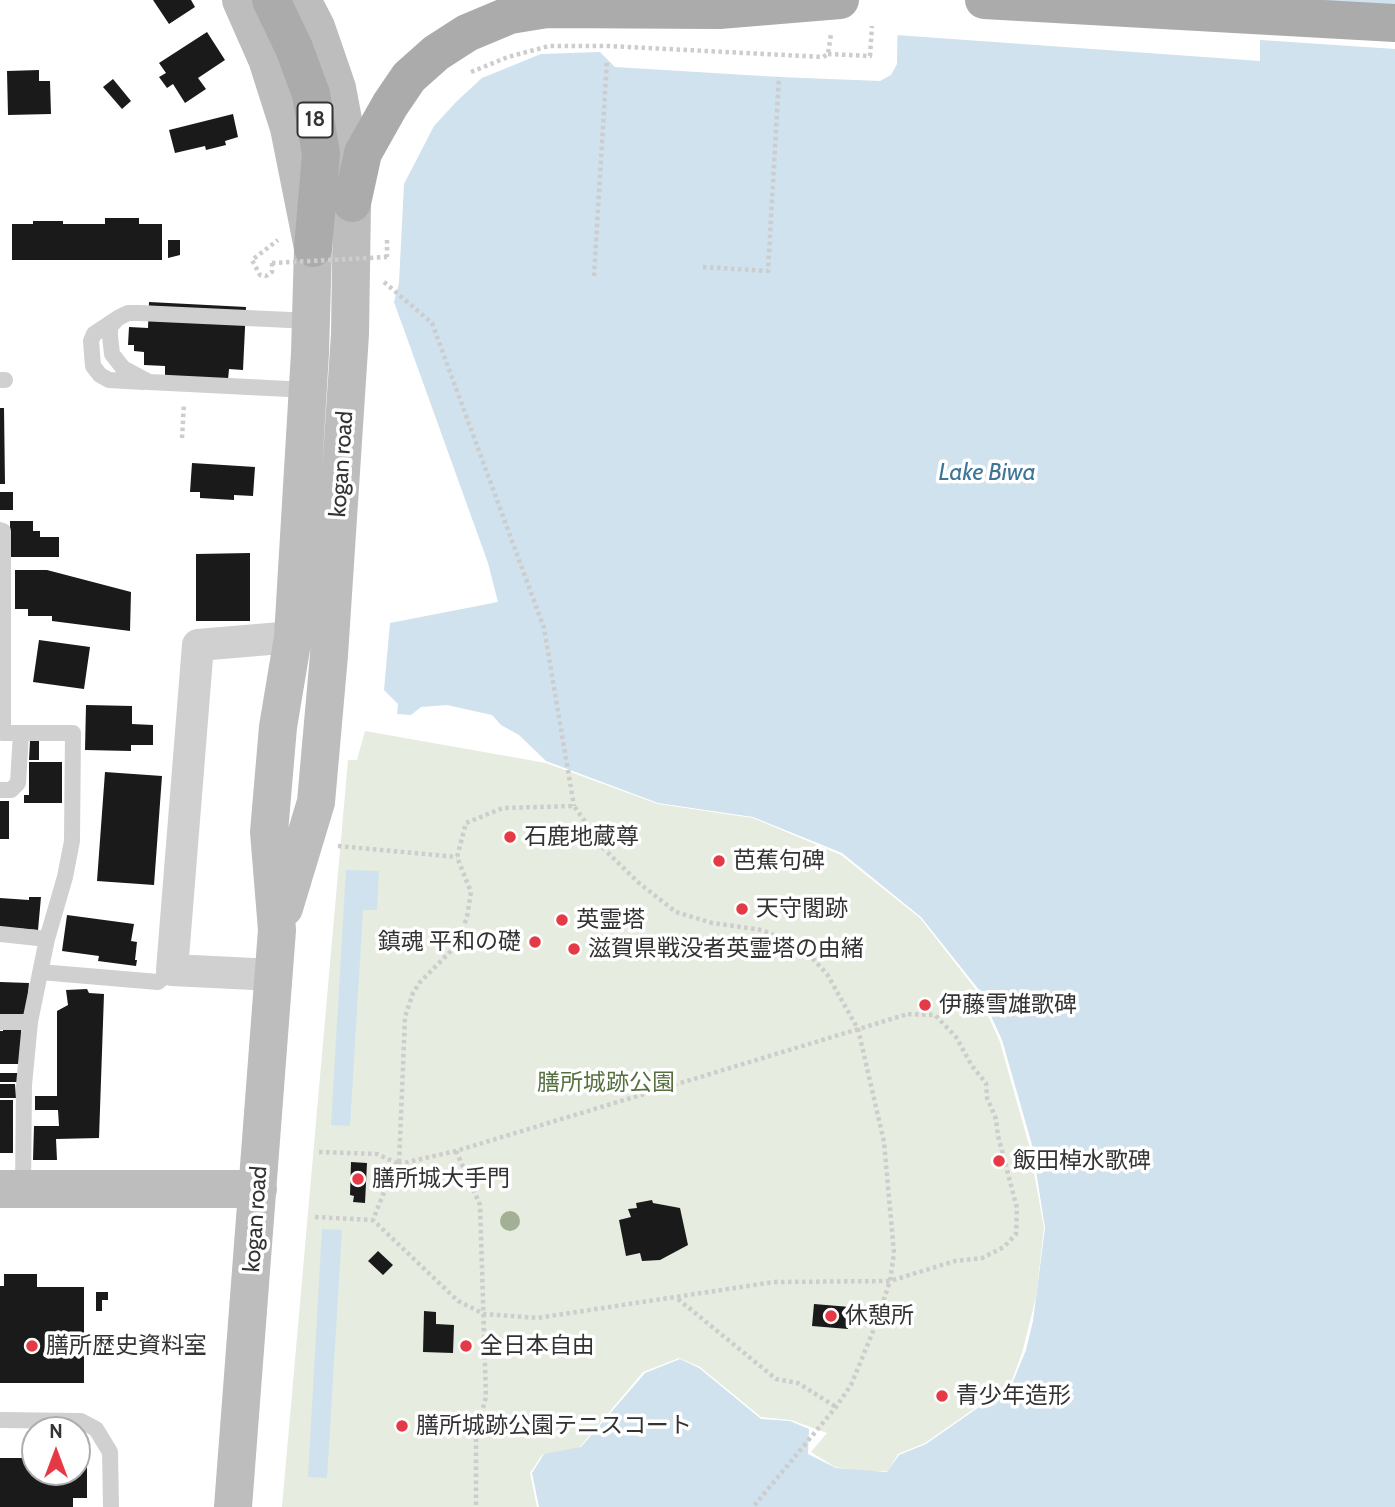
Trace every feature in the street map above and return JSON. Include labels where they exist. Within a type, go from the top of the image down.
[{"type":"main road","name":"kogan road","points":[[233,1507],[277,930],[269,832],[278,727],[293,637],[311,321],[296,244],[289,128],[267,59],[241,0]]},
{"type":"main road","name":"18","points":[[271,0],[295,48],[311,94],[320,153],[296,244]]},
{"type":"main road","name":"kogan road","points":[[277,930],[316,802],[347,386],[352,203],[347,141],[337,88],[316,27],[302,0]]},
{"type":"main road","points":[[984,0],[1395,23]]},
{"type":"main road","points":[[352,203],[363,153],[409,77],[436,53],[467,33],[510,15],[547,9],[719,10],[836,16]]},
{"type":"main road","points":[[11,1188],[258,1189]]},
{"type":"street","points":[[274,975],[172,970],[198,645],[293,637]]},
{"type":"lane","points":[[308,390],[108,380],[93,366],[91,341],[94,334],[128,313],[311,321]]},
{"type":"lane","points":[[118,318],[110,327],[112,354],[123,368],[149,382]]},
{"type":"lane","points":[[0,530],[3,531],[3,733],[73,733],[72,841],[65,877],[47,939],[30,1022],[11,1188]]},
{"type":"lane","points":[[0,790],[11,790],[18,783],[21,733]]},
{"type":"lane","points":[[0,934],[47,939]]},
{"type":"lane","points":[[40,972],[158,982],[172,970]]},
{"type":"lane","points":[[0,1022],[30,1022]]},
{"type":"lane","points":[[0,1420],[81,1421],[96,1429],[110,1452],[111,1507]]},
{"type":"path","points":[[828,54],[836,16]]},
{"type":"path","points":[[470,73],[508,57],[549,46],[609,46],[823,57],[828,54],[870,56],[872,26]]},
{"type":"path","points":[[594,276],[607,60]]},
{"type":"path","points":[[704,267],[768,271],[779,77]]},
{"type":"path","points":[[296,244],[266,250],[252,260],[260,275],[266,276],[272,272],[272,263],[387,257]]},
{"type":"path","points":[[389,285],[432,323],[544,628],[574,806],[605,850],[639,883],[676,912],[712,923],[762,930],[803,948],[827,974],[858,1028],[884,1142],[894,1253],[890,1280],[851,1385],[753,1507]]},
{"type":"path","points":[[373,1220],[399,1164],[405,1017],[408,1006],[420,982],[456,946],[467,917],[471,892],[457,858],[466,823],[503,808],[574,806]]},
{"type":"path","points":[[338,846],[457,858]]},
{"type":"path","points":[[315,1217],[373,1220],[458,1301],[484,1314],[537,1318],[677,1299],[774,1282],[890,1280],[955,1261],[982,1258],[1004,1247],[1016,1234],[1017,1209],[996,1119],[987,1098],[986,1083],[972,1066],[956,1037],[935,1015],[908,1014],[456,1151],[399,1164],[377,1154],[319,1152]]},
{"type":"path","points":[[456,1151],[480,1205],[486,1397],[476,1434],[475,1507]]},
{"type":"path","points":[[677,1299],[776,1379],[798,1383],[836,1407]]},
{"type":"green space","name":"膳所城跡公園","points":[[365,731],[546,763],[658,804],[753,818],[841,855],[920,918],[977,991],[1000,1042],[1029,1145],[1044,1228],[1036,1297],[1022,1353],[1011,1383],[925,1443],[898,1454],[888,1471],[861,1471],[835,1467],[811,1452],[827,1433],[791,1420],[761,1417],[700,1367],[679,1358],[643,1372],[579,1448],[542,1455],[530,1473],[537,1507],[282,1507],[348,760],[357,760]]},
{"type":"water","name":"Lake Biwa","points":[[898,0],[1395,0],[1395,1507],[539,1507],[532,1473],[544,1454],[581,1447],[645,1373],[680,1359],[699,1368],[761,1419],[790,1421],[809,1429],[808,1454],[836,1468],[887,1472],[899,1455],[926,1444],[1012,1384],[1026,1350],[1033,1321],[1045,1228],[1032,1145],[1002,1040],[979,990],[921,917],[842,853],[753,817],[658,803],[546,761],[519,735],[501,725],[492,715],[447,705],[421,707],[411,715],[397,714],[398,704],[384,690],[390,623],[498,602],[488,563],[394,302],[399,283],[404,184],[434,126],[457,101],[482,78],[541,54],[600,52],[615,67],[880,81],[891,75],[897,64]]},
{"type":"water","points":[[346,870],[379,871],[377,910],[363,910],[350,1126],[331,1125]]},
{"type":"water","points":[[322,1229],[342,1230],[327,1478],[308,1477]]},
{"type":"pier","points":[[896,0],[1293,0],[1395,7],[1395,49],[1260,40],[1260,61],[896,35]]},
{"type":"building","points":[[153,0],[191,0],[195,7],[169,24]]},
{"type":"building","points":[[207,32],[225,60],[198,78],[206,89],[185,103],[173,84],[167,88],[159,77],[166,73],[159,63]]},
{"type":"building","points":[[39,70],[39,81],[50,81],[51,114],[8,115],[7,71]]},
{"type":"building","points":[[113,79],[131,101],[122,109],[103,87]]},
{"type":"building","points":[[233,114],[238,137],[225,141],[226,145],[206,150],[205,146],[175,153],[169,130]]},
{"type":"building","points":[[105,218],[139,218],[139,224],[162,224],[162,260],[12,260],[12,224],[63,221],[63,224],[105,224]]},
{"type":"building","points":[[168,240],[180,240],[180,255],[168,258]]},
{"type":"building","points":[[149,302],[246,307],[243,370],[229,369],[228,380],[165,377],[165,366],[144,365],[144,352],[134,351],[134,345],[128,345],[129,327],[148,328]]},
{"type":"building","points":[[0,408],[4,408],[5,484],[0,484]]},
{"type":"building","points":[[192,463],[255,467],[253,496],[234,495],[234,500],[200,498],[200,492],[190,492]]},
{"type":"building","points":[[0,492],[13,492],[13,510],[0,510]]},
{"type":"building","points":[[10,521],[33,521],[33,531],[40,531],[40,537],[59,537],[59,557],[10,557]]},
{"type":"building","points":[[250,553],[250,621],[196,621],[196,554]]},
{"type":"building","points":[[15,570],[47,570],[131,592],[130,631],[52,621],[52,616],[28,616],[28,609],[15,609]]},
{"type":"building","points":[[39,640],[90,647],[84,689],[33,682]]},
{"type":"building","points":[[86,705],[132,706],[132,724],[153,725],[153,745],[131,745],[131,751],[85,750]]},
{"type":"building","points":[[30,741],[39,741],[39,760],[29,760]]},
{"type":"building","points":[[29,762],[62,762],[62,803],[24,803],[24,795],[29,795]]},
{"type":"building","points":[[105,772],[162,776],[154,885],[97,881]]},
{"type":"building","points":[[0,801],[9,801],[9,839],[0,839]]},
{"type":"building","points":[[29,897],[41,897],[38,930],[0,927],[0,898],[29,900]]},
{"type":"building","points":[[67,915],[134,924],[131,941],[137,942],[136,966],[98,961],[99,956],[62,951]]},
{"type":"building","points":[[0,982],[29,983],[26,1018],[0,1018]]},
{"type":"building","points":[[87,989],[89,993],[104,994],[99,1138],[56,1139],[57,1160],[33,1160],[34,1126],[59,1126],[58,1110],[35,1110],[35,1096],[57,1096],[57,1011],[68,1005],[66,990]]},
{"type":"building","points":[[3,1028],[21,1028],[21,1064],[0,1064],[0,1031],[3,1031]]},
{"type":"building","points":[[0,1073],[19,1073],[19,1082],[0,1082]]},
{"type":"building","points":[[0,1084],[15,1084],[16,1098],[0,1098]]},
{"type":"building","points":[[0,1100],[13,1100],[13,1153],[0,1153]]},
{"type":"building","name":"膳所城大手門","points":[[351,1162],[367,1163],[365,1203],[353,1202],[354,1196],[350,1195]]},
{"type":"building","points":[[652,1200],[653,1203],[680,1208],[688,1245],[660,1260],[642,1261],[640,1253],[626,1256],[619,1220],[631,1217],[628,1209],[637,1208],[636,1203]]},
{"type":"building","points":[[378,1251],[393,1265],[383,1275],[368,1261]]},
{"type":"building","points":[[4,1274],[37,1274],[37,1287],[84,1287],[84,1383],[0,1383],[0,1286],[4,1286]]},
{"type":"building","points":[[96,1292],[108,1292],[108,1300],[102,1300],[102,1311],[96,1311]]},
{"type":"building","name":"休憩所","points":[[814,1304],[850,1307],[848,1329],[812,1326]]},
{"type":"building","points":[[424,1311],[436,1312],[436,1324],[454,1325],[453,1353],[423,1352]]},
{"type":"building","points":[[0,1458],[21,1458],[21,1486],[87,1486],[87,1498],[73,1498],[73,1507],[0,1507]]},
{"type":"place","name":"石鹿地蔵尊","points":[[510,837]]},
{"type":"place","name":"芭蕉句碑","points":[[719,861]]},
{"type":"place","name":"天守閣跡","points":[[742,909]]},
{"type":"place","name":"英霊塔","points":[[562,920]]},
{"type":"place","name":"鎮魂 平和の礎","points":[[535,942]]},
{"type":"place","name":"滋賀県戦没者英霊塔の由緒","points":[[574,949]]},
{"type":"place","name":"伊藤雪雄歌碑","points":[[925,1005]]},
{"type":"place","name":"飯田棹水歌碑","points":[[999,1161]]},
{"type":"place","name":"膳所城大手門","points":[[358,1179]]},
{"type":"place","name":"休憩所","points":[[831,1316]]},
{"type":"place","name":"膳所歴史資料室","points":[[32,1346]]},
{"type":"place","name":"全日本自由","points":[[466,1346]]},
{"type":"place","name":"青少年造形","points":[[942,1396]]},
{"type":"place","name":"膳所城跡公園テニスコート","points":[[402,1426]]}]
